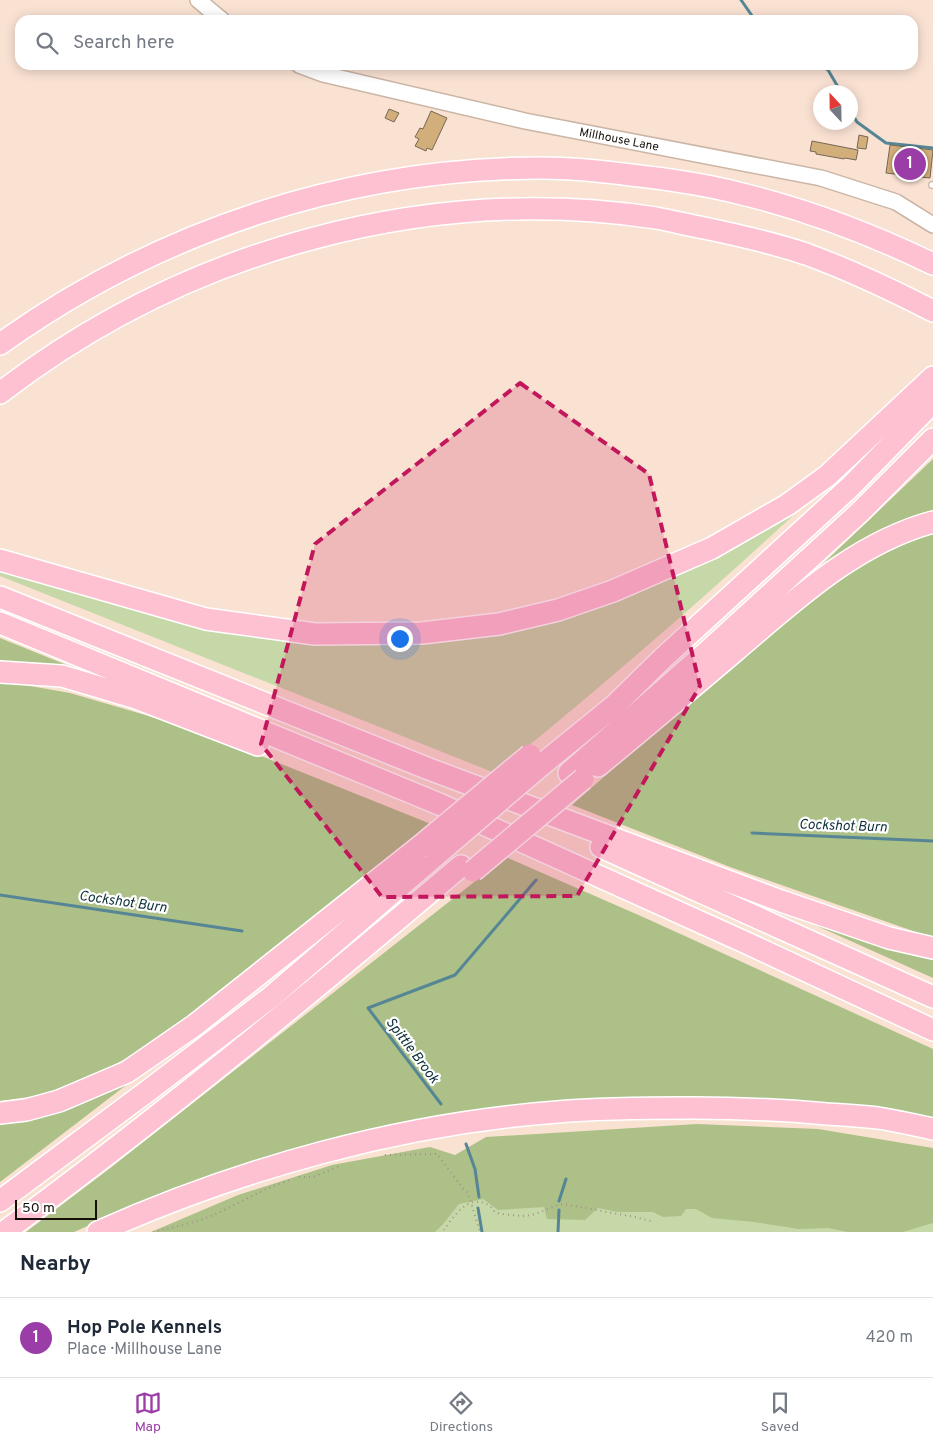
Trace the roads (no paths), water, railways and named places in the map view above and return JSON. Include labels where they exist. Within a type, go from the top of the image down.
[{"type":"highway","points":[[0,344],[32,320],[88,287],[199,233],[323,193],[421,176],[484,170],[542,168],[589,170],[670,180],[738,193],[847,227],[894,245],[933,264]]},
{"type":"highway","points":[[0,393],[36,366],[110,320],[191,280],[245,259],[304,240],[394,220],[456,213],[516,210],[594,212],[656,218],[728,233],[805,254],[882,285],[933,310]]},
{"type":"highway","points":[[0,560],[206,619],[315,634],[422,633],[499,624],[558,610],[613,591],[712,548],[787,505],[827,476],[933,377]]},
{"type":"highway","points":[[0,1201],[271,997],[427,852],[537,759],[663,658],[850,487],[933,402]]},
{"type":"highway","points":[[576,776],[706,652],[860,512],[933,439]]},
{"type":"highway","points":[[4,1232],[161,1113],[386,930],[467,869],[576,776],[845,562],[883,541],[933,522]]},
{"type":"highway","points":[[0,597],[429,769],[781,901],[889,938],[933,948]]},
{"type":"highway","points":[[0,623],[439,804],[751,945],[933,1030]]},
{"type":"highway","points":[[0,672],[62,676],[136,698],[317,767],[439,804]]},
{"type":"highway","points":[[429,769],[933,998]]},
{"type":"highway","points":[[0,1112],[26,1110],[59,1101],[127,1072],[195,1025],[427,852]]},
{"type":"highway","points":[[98,1232],[214,1185],[285,1163],[378,1139],[475,1122],[556,1112],[639,1108],[758,1108],[877,1118],[933,1129]]},
{"type":"street","points":[[198,0],[216,15]]},
{"type":"street","name":"Millhouse Lane","points":[[312,70],[525,121],[821,178],[896,202],[933,226]]},
{"type":"waterway","points":[[741,0],[752,15]]},
{"type":"waterway","points":[[828,70],[837,85]]},
{"type":"waterway","points":[[858,123],[886,143],[933,148]]},
{"type":"waterway","name":"Cockshot Burn","points":[[752,833],[933,841]]},
{"type":"waterway","name":"Cockshot Burn","points":[[441,1104],[368,1008],[455,975],[536,880]]},
{"type":"waterway","name":"Cockshot Burn","points":[[0,895],[242,931]]},
{"type":"waterway","name":"Spittle Brook","points":[[466,1144],[475,1169],[479,1197]]},
{"type":"waterway","points":[[559,1201],[566,1179]]},
{"type":"waterway","name":"Spittle Brook","points":[[478,1208],[482,1232]]},
{"type":"waterway","points":[[558,1232],[559,1210]]},
{"type":"place","name":"Hop Pole Kennels","points":[[910,164]]}]
